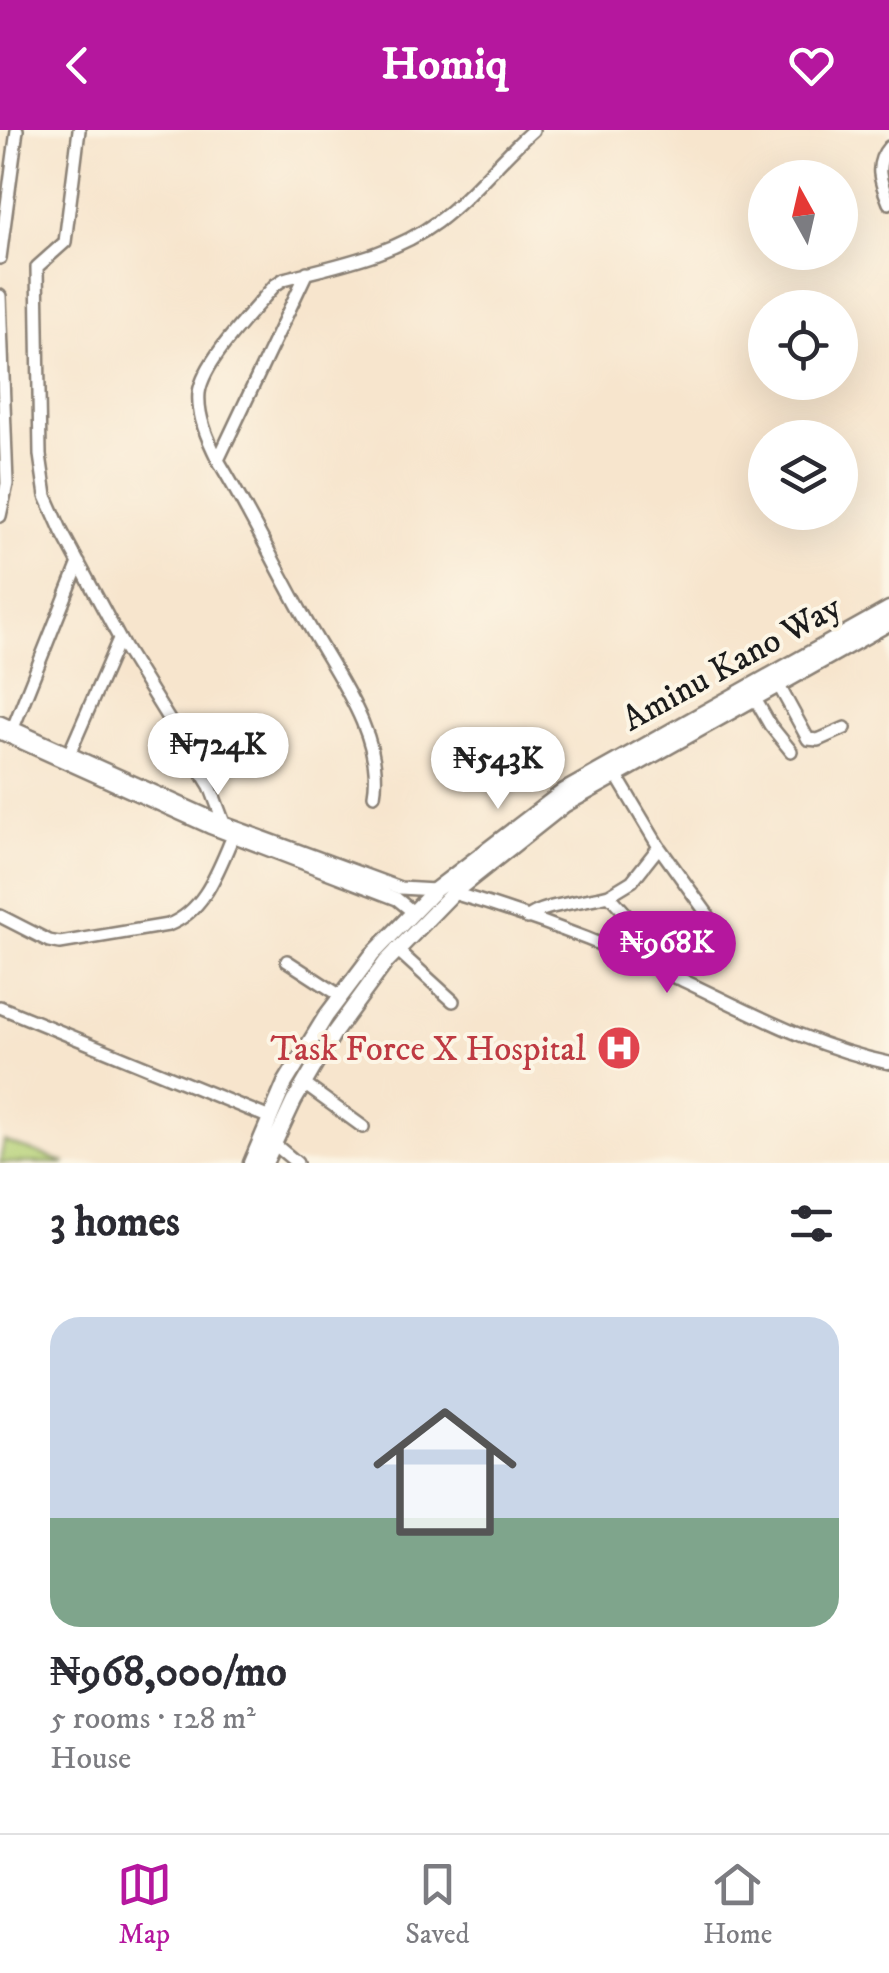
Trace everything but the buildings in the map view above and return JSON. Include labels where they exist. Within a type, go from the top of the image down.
[{"type":"main road","name":"Aminu Kano Way","points":[[265,1163],[334,1033],[396,949],[453,894],[545,819],[889,609]]},
{"type":"main road","name":"Aminu Kano Way","points":[[250,1163],[296,1065],[341,996],[372,955],[435,890],[564,791],[717,711],[754,698],[889,623]]},
{"type":"main road","points":[[296,1065],[307,1079]]},
{"type":"street","points":[[0,258],[17,130]]},
{"type":"street","points":[[79,130],[67,237],[63,246],[37,266],[40,455],[51,510],[120,639],[210,786],[224,823]]},
{"type":"street","points":[[374,795],[372,756],[357,708],[206,436],[200,402],[202,383],[222,351],[275,285],[380,252],[416,236],[440,221],[533,130]]},
{"type":"street","points":[[889,147],[884,150],[878,170],[889,204]]},
{"type":"street","points":[[218,460],[307,272]]},
{"type":"street","points":[[0,296],[2,436],[7,484],[0,513]]},
{"type":"street","points":[[13,728],[79,563]]},
{"type":"street","points":[[70,754],[120,639]]},
{"type":"street","points":[[778,684],[808,739],[818,740],[844,728]]},
{"type":"street","points":[[754,698],[791,751]]},
{"type":"street","points":[[0,722],[224,823],[400,888],[435,890]]},
{"type":"street","points":[[0,733],[233,836],[397,898],[413,912]]},
{"type":"street","points":[[616,775],[659,846],[708,915]]},
{"type":"street","points":[[0,916],[60,943],[168,925],[183,919],[198,904],[233,836]]},
{"type":"street","points":[[527,918],[538,909],[610,894],[632,880],[659,846]]},
{"type":"street","points":[[453,894],[527,918],[676,978],[779,1029],[889,1063]]},
{"type":"street","points":[[610,894],[638,927]]},
{"type":"street","points":[[676,978],[684,939],[681,925]]},
{"type":"street","points":[[396,949],[454,1002]]},
{"type":"street","points":[[286,962],[341,996]]},
{"type":"street","points":[[0,1007],[270,1118]]},
{"type":"street","points":[[307,1079],[362,1127]]},
{"type":"street","points":[[273,1142],[297,1163]]},
{"type":"green space","points":[[4,1141],[66,1163],[0,1163]]},
{"type":"place","name":"Task Force X Hospital","points":[[619,1048]]}]
